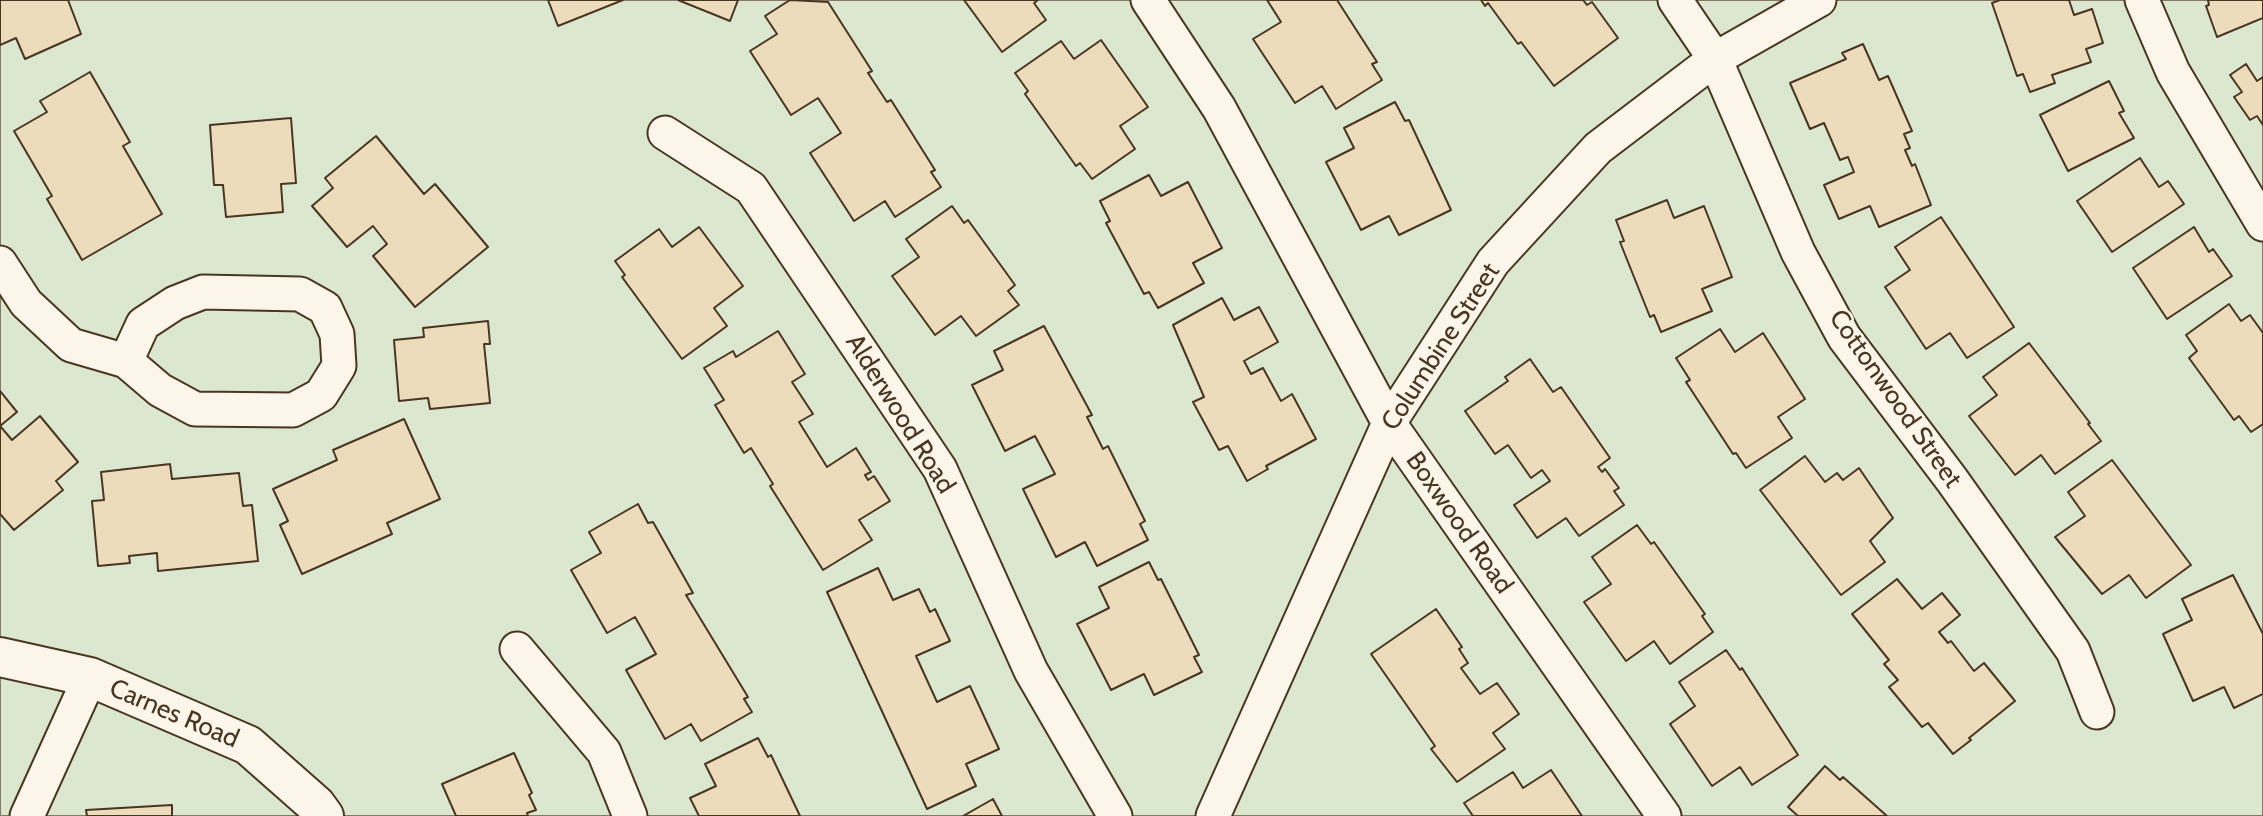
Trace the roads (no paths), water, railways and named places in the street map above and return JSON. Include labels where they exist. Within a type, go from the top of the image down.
[{"type":"street","name":"Boxwood Road","points":[[1148,0],[1219,108],[1389,423],[1664,816]]},
{"type":"street","name":"Cottonwood Street","points":[[1675,0],[1715,59],[1798,252],[1844,337],[1952,481],[2073,651],[2097,712]]},
{"type":"street","name":"Columbine Street","points":[[1213,816],[1389,423],[1493,262],[1598,148],[1715,59],[1819,0]]},
{"type":"street","points":[[2142,0],[2172,72],[2263,224]]},
{"type":"street","name":"Alderwood Road","points":[[665,133],[751,188],[940,469],[1031,671],[1115,816]]},
{"type":"street","points":[[0,263],[26,303],[71,345],[126,360],[160,390],[195,409],[293,410],[321,395],[339,366],[337,334],[325,308],[300,294],[203,292],[175,303],[143,324],[126,360]]},
{"type":"street","points":[[517,649],[604,752],[630,816]]},
{"type":"street","name":"Carnes Road","points":[[0,657],[90,677],[248,745],[316,805],[324,816]]},
{"type":"street","points":[[27,816],[90,677]]}]
